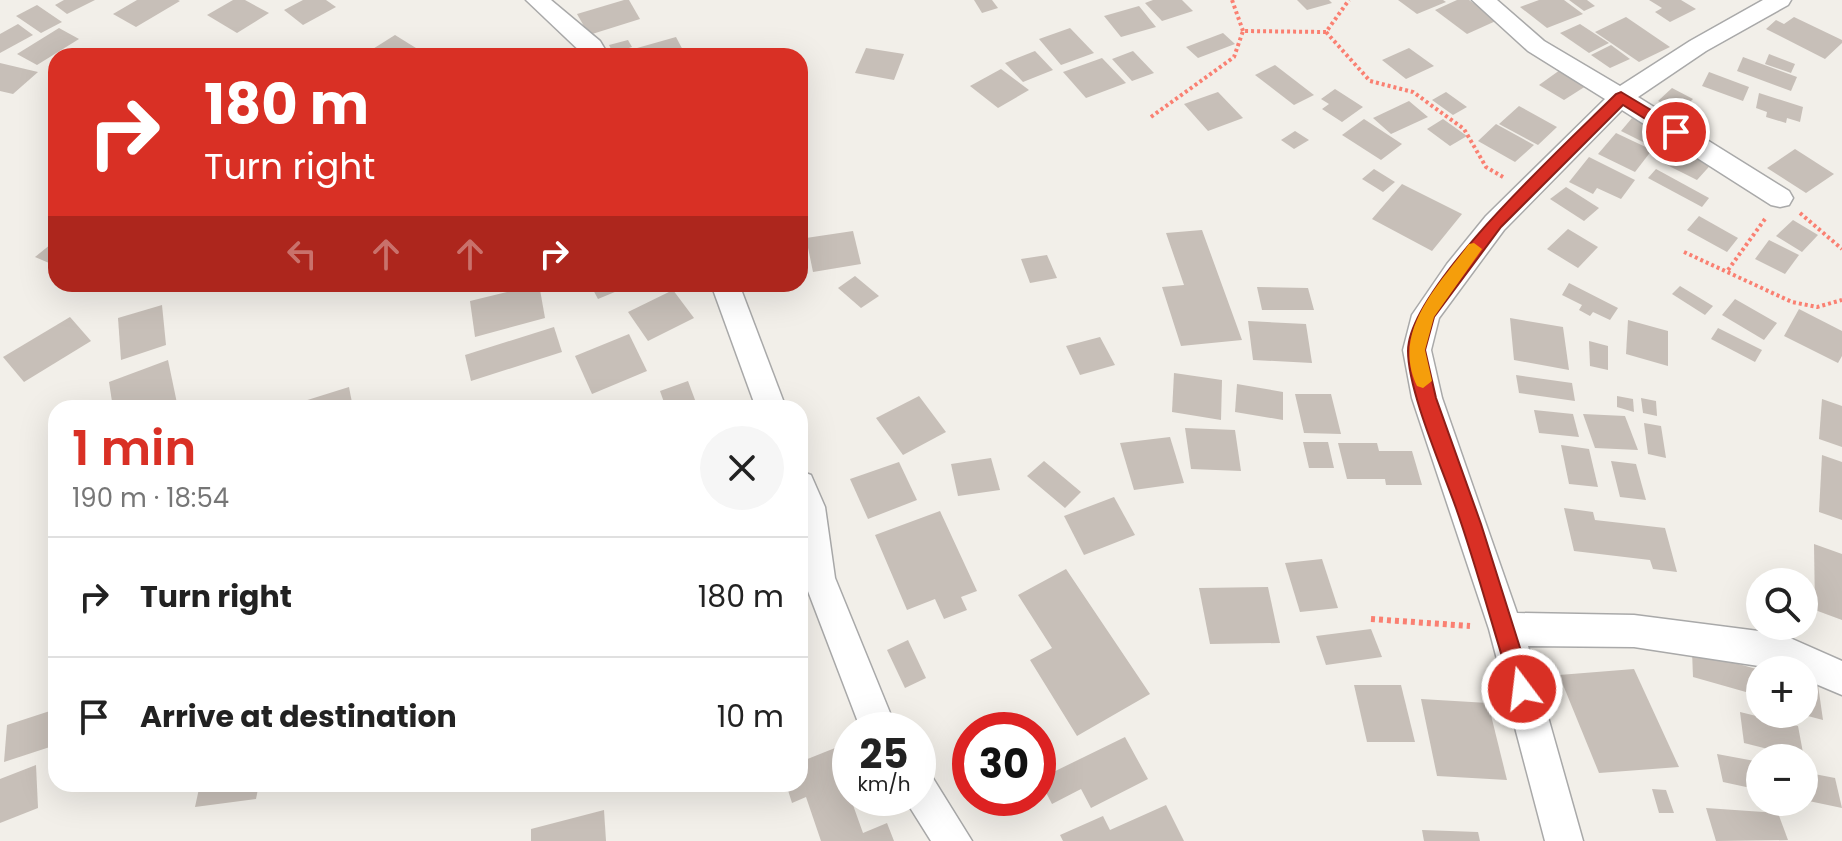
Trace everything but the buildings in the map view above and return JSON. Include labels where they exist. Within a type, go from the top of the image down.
[{"type":"street","points":[[537,0],[593,48]]},
{"type":"street","points":[[1483,0],[1536,46],[1780,198]]},
{"type":"street","points":[[1564,841],[1506,629],[1427,398],[1417,350],[1426,315],[1495,223],[1621,97],[1698,46],[1780,0]]},
{"type":"street","points":[[728,292],[768,400]]},
{"type":"street","points":[[808,505],[819,578],[872,712]]},
{"type":"street","points":[[1506,629],[1634,631],[1781,651],[1842,678]]},
{"type":"street","points":[[936,815],[953,841]]},
{"type":"path","points":[[1151,117],[1234,57],[1243,31],[1232,0]]},
{"type":"path","points":[[1326,32],[1349,0]]},
{"type":"path","points":[[1243,31],[1326,32],[1370,81],[1413,92],[1464,129],[1486,167],[1528,191]]},
{"type":"path","points":[[1728,270],[1780,198],[1842,249]]},
{"type":"path","points":[[1684,252],[1792,302],[1817,307],[1842,300]]},
{"type":"path","points":[[1371,619],[1506,629]]},
{"type":"slow traffic","points":[[1423,381],[1417,350],[1426,315],[1474,249]]},
{"type":"route","points":[[1522,689],[1472,524],[1427,398],[1417,350],[1426,315],[1495,223],[1621,97],[1676,132]]}]
